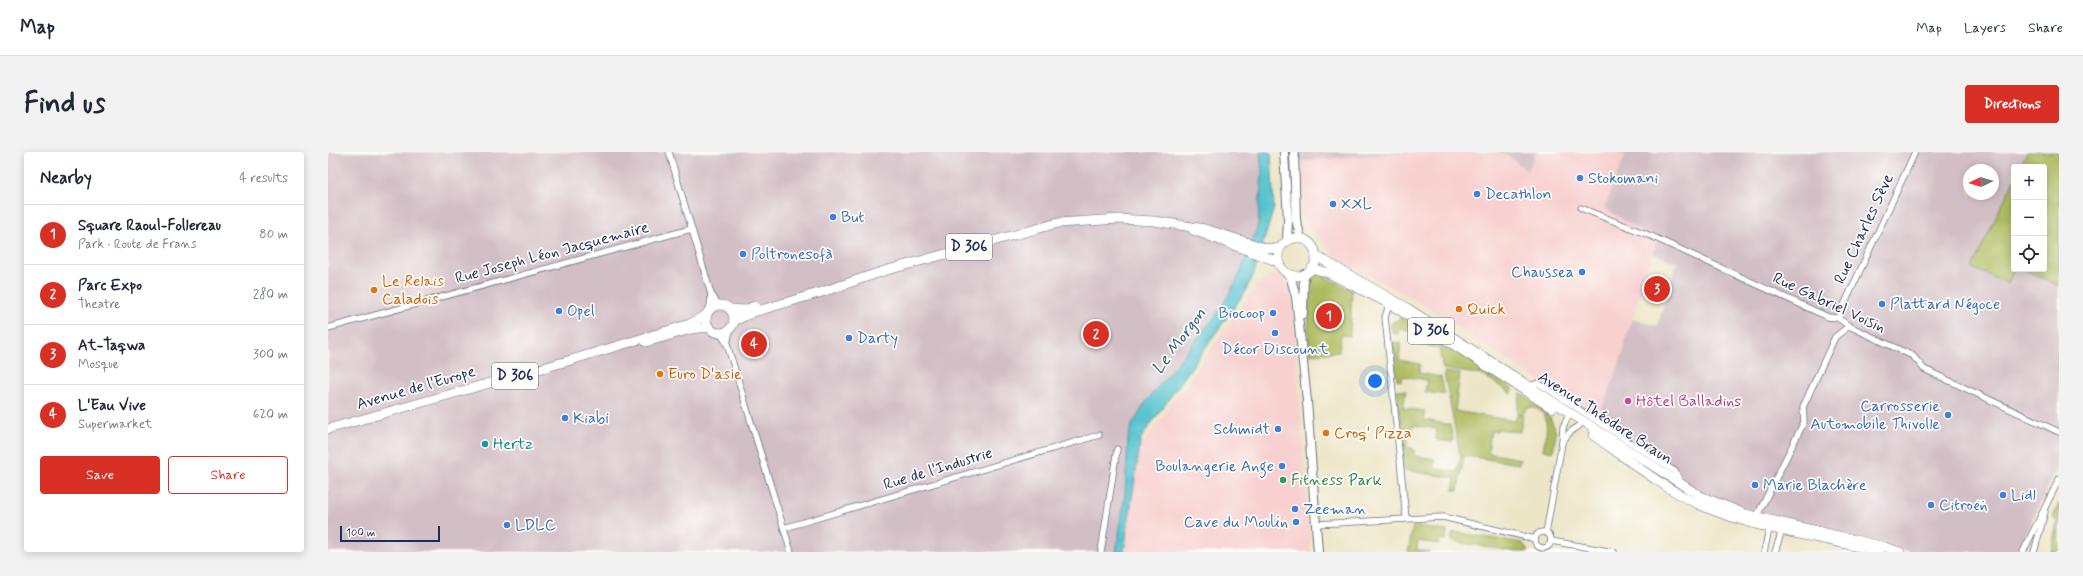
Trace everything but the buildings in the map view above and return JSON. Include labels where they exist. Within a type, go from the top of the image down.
[{"type":"main road","name":"D 306","points":[[734,321],[754,312],[822,292],[849,282],[1058,223],[1119,219],[1181,225],[1204,236],[1264,252],[1279,262]]},
{"type":"main road","points":[[1301,238],[1312,244],[1316,256],[1312,268],[1304,274],[1290,274],[1283,270],[1279,262],[1279,249],[1287,240],[1301,238]]},
{"type":"main road","name":"D 306","points":[[1264,252],[1279,249]]},
{"type":"main road","name":"Avenue Théodore Braun","points":[[1316,256],[1530,386],[1680,485],[1721,505],[1757,516],[1770,523]]},
{"type":"main road","name":"Avenue Théodore Braun","points":[[1312,268],[1328,273],[1391,301],[1572,413],[1579,426],[1676,492],[1700,504],[1722,513],[1885,546],[1900,552]]},
{"type":"main road","name":"D 306","points":[[731,309],[745,310],[820,287],[849,282]]},
{"type":"main road","points":[[719,305],[731,309],[734,321],[730,330],[720,333],[709,327],[708,312],[719,305]]},
{"type":"main road","name":"Avenue de l'Europe","points":[[328,429],[605,350],[690,324],[708,312]]},
{"type":"main road","name":"Avenue de l'Europe","points":[[605,350],[663,338],[691,329],[709,327]]},
{"type":"main road","name":"Avenue Théodore Braun","points":[[1783,526],[1879,552]]},
{"type":"street","points":[[669,152],[690,229],[711,294],[719,305]]},
{"type":"street","points":[[1284,152],[1288,220],[1287,240]]},
{"type":"street","points":[[1294,152],[1296,220],[1301,238]]},
{"type":"street","name":"Rue Charles Sève","points":[[1838,318],[1915,152]]},
{"type":"street","name":"Rue Gabriel Voisin","points":[[1581,208],[1651,236],[1828,317],[1838,318],[1848,326],[1913,356],[1924,369],[2059,432]]},
{"type":"street","name":"Rue Joseph Léon Jacquemaire","points":[[328,328],[690,229]]},
{"type":"street","points":[[1290,274],[1296,297],[1317,524],[1318,552]]},
{"type":"street","points":[[1302,357],[1304,274]]},
{"type":"street","points":[[708,312],[711,294]]},
{"type":"street","points":[[1391,301],[1385,317],[1406,518]]},
{"type":"street","points":[[1757,516],[1804,422],[1803,407],[1834,337],[1848,326]]},
{"type":"street","points":[[727,344],[730,330]]},
{"type":"street","points":[[720,333],[727,344],[791,552]]},
{"type":"street","points":[[1546,533],[1562,442],[1563,427],[1572,413]]},
{"type":"street","points":[[1562,442],[1570,432],[1579,426]]},
{"type":"street","name":"Rue de l'Industrie","points":[[784,528],[1099,435]]},
{"type":"street","points":[[1101,552],[1117,449]]},
{"type":"street","points":[[2023,552],[2059,479]]},
{"type":"street","points":[[2034,552],[2047,502]]},
{"type":"street","points":[[1317,524],[1444,516],[1535,539]]},
{"type":"street","points":[[1764,552],[1770,523]]},
{"type":"street","points":[[1775,552],[1783,526]]},
{"type":"street","points":[[1535,539],[1540,533],[1546,533],[1550,536],[1551,541]]},
{"type":"street","points":[[1535,539],[1538,546],[1542,550],[1547,547],[1551,541]]},
{"type":"street","points":[[1551,541],[1614,552]]},
{"type":"shaded area","points":[[328,152],[1260,152],[1262,172],[1258,225],[1240,274],[1220,310],[1146,402],[1132,425],[1128,438],[1125,495],[1116,552],[328,552]]},
{"type":"shaded area","points":[[1299,152],[1411,152],[1299,161]]},
{"type":"shaded area","points":[[1497,152],[1507,155],[1528,172],[1536,152],[1619,152],[1625,155],[1604,208],[1657,241],[1625,342],[1624,351],[1598,419],[1416,300],[1338,260],[1301,216],[1299,161],[1390,153]]},
{"type":"shaded area","points":[[1497,152],[1536,152],[1528,172],[1507,155]]},
{"type":"shaded area","points":[[1619,152],[2027,152],[2021,164],[2011,164],[2011,226],[2008,284],[2013,272],[2029,272],[2059,286],[2059,464],[2017,552],[1910,552],[1882,543],[1746,512],[1686,486],[1675,467],[1598,419],[1624,351],[1625,342],[1632,319],[1657,326],[1677,263],[1653,253],[1657,241],[1604,208],[1625,155]]},
{"type":"shaded area","points":[[1276,272],[1291,291],[1311,552],[1124,552],[1139,449],[1256,286]]},
{"type":"green space","points":[[2027,152],[2059,152],[2059,286],[2029,272],[2047,272],[2047,164],[2021,164]]},
{"type":"green space","points":[[2011,185],[2011,272],[2013,272],[2008,284],[1972,268]]},
{"type":"green space","points":[[1319,274],[1352,290],[1350,336],[1341,335],[1339,352],[1309,354],[1308,282]]},
{"type":"green space","points":[[1403,316],[1513,389],[1512,394],[1483,375],[1443,369],[1439,348],[1421,345],[1422,333],[1399,329],[1398,334],[1392,333],[1391,323]]},
{"type":"green space","points":[[1393,342],[1401,343],[1399,360],[1420,364],[1419,373],[1441,377],[1445,395],[1425,392],[1427,380],[1403,376],[1402,381],[1397,380]]},
{"type":"green space","points":[[1444,372],[1460,374],[1455,411],[1515,421],[1517,414],[1523,415],[1520,432],[1498,429],[1497,431],[1491,431],[1488,453],[1520,459],[1519,464],[1460,455]]},
{"type":"green space","points":[[1397,390],[1406,391],[1403,408],[1425,411],[1424,420],[1450,425],[1453,439],[1452,442],[1436,440],[1437,429],[1413,425],[1412,430],[1401,428]]},
{"type":"green space","points":[[1520,393],[1548,412],[1556,433],[1553,452],[1543,450],[1546,424],[1543,413],[1538,409],[1531,407],[1526,409],[1523,414],[1517,413]]},
{"type":"green space","points":[[1401,437],[1408,438],[1407,447],[1414,449],[1414,456],[1435,459],[1434,468],[1457,472],[1460,456],[1464,457],[1458,490],[1453,490],[1455,478],[1404,470]]},
{"type":"green space","points":[[2059,503],[2059,552],[2051,552],[2057,522],[2053,516]]},
{"type":"green space","points":[[1413,526],[1447,531],[1446,540],[1439,539],[1439,544],[1418,541],[1417,550],[1430,552],[1408,552]]},
{"type":"green space","points":[[1453,532],[1523,543],[1528,552],[1516,552],[1451,541]]},
{"type":"water","points":[[1260,152],[1271,152],[1274,208],[1253,276],[1243,295],[1141,438],[1124,552],[1116,552],[1125,495],[1128,438],[1132,425],[1146,402],[1220,310],[1240,274],[1258,225],[1262,172]]},
{"type":"place","name":"Stokomani","points":[[1580,178]]},
{"type":"place","name":"Decathlon","points":[[1477,194]]},
{"type":"place","name":"XXL","points":[[1333,204]]},
{"type":"place","name":"But","points":[[833,217]]},
{"type":"place","name":"Poltronesofà","points":[[743,254]]},
{"type":"place","name":"Chaussea","points":[[1582,272]]},
{"type":"place","name":"At-Taqwa","points":[[1657,289]]},
{"type":"place","name":"Le Relais Caladois","points":[[374,290]]},
{"type":"place","name":"Plattard Négoce","points":[[1882,304]]},
{"type":"place","name":"Quick","points":[[1459,309]]},
{"type":"place","name":"Opel","points":[[559,311]]},
{"type":"place","name":"Biocoop","points":[[1273,313]]},
{"type":"place","name":"Square Raoul-Follereau","points":[[1329,316]]},
{"type":"place","name":"Décor Discount","points":[[1275,333]]},
{"type":"place","name":"Parc Expo","points":[[1096,334]]},
{"type":"place","name":"Darty","points":[[849,338]]},
{"type":"place","name":"L'Eau Vive","points":[[754,344]]},
{"type":"place","name":"Euro D'asie","points":[[660,374]]},
{"type":"place","name":"Hôtel Balladins","points":[[1628,401]]},
{"type":"place","name":"Carrosserie Automobile Thivolle","points":[[1948,415]]},
{"type":"place","name":"Kiabi","points":[[565,418]]},
{"type":"place","name":"Schmidt","points":[[1278,429]]},
{"type":"place","name":"Croq' Pizza","points":[[1326,433]]},
{"type":"place","name":"Hertz","points":[[485,444]]},
{"type":"place","name":"Boulangerie Ange","points":[[1282,466]]},
{"type":"place","name":"Fitness Park","points":[[1283,480]]},
{"type":"place","name":"Marie Blachère","points":[[1755,485]]},
{"type":"place","name":"Lidl","points":[[2003,495]]},
{"type":"place","name":"Citroën","points":[[1931,505]]},
{"type":"place","name":"Zeeman","points":[[1295,509]]},
{"type":"place","name":"Cave du Moulin","points":[[1296,522]]},
{"type":"place","name":"LDLC","points":[[507,525]]},
{"type":"water label","name":"Le Morgon","points":[[1179,341]]}]
